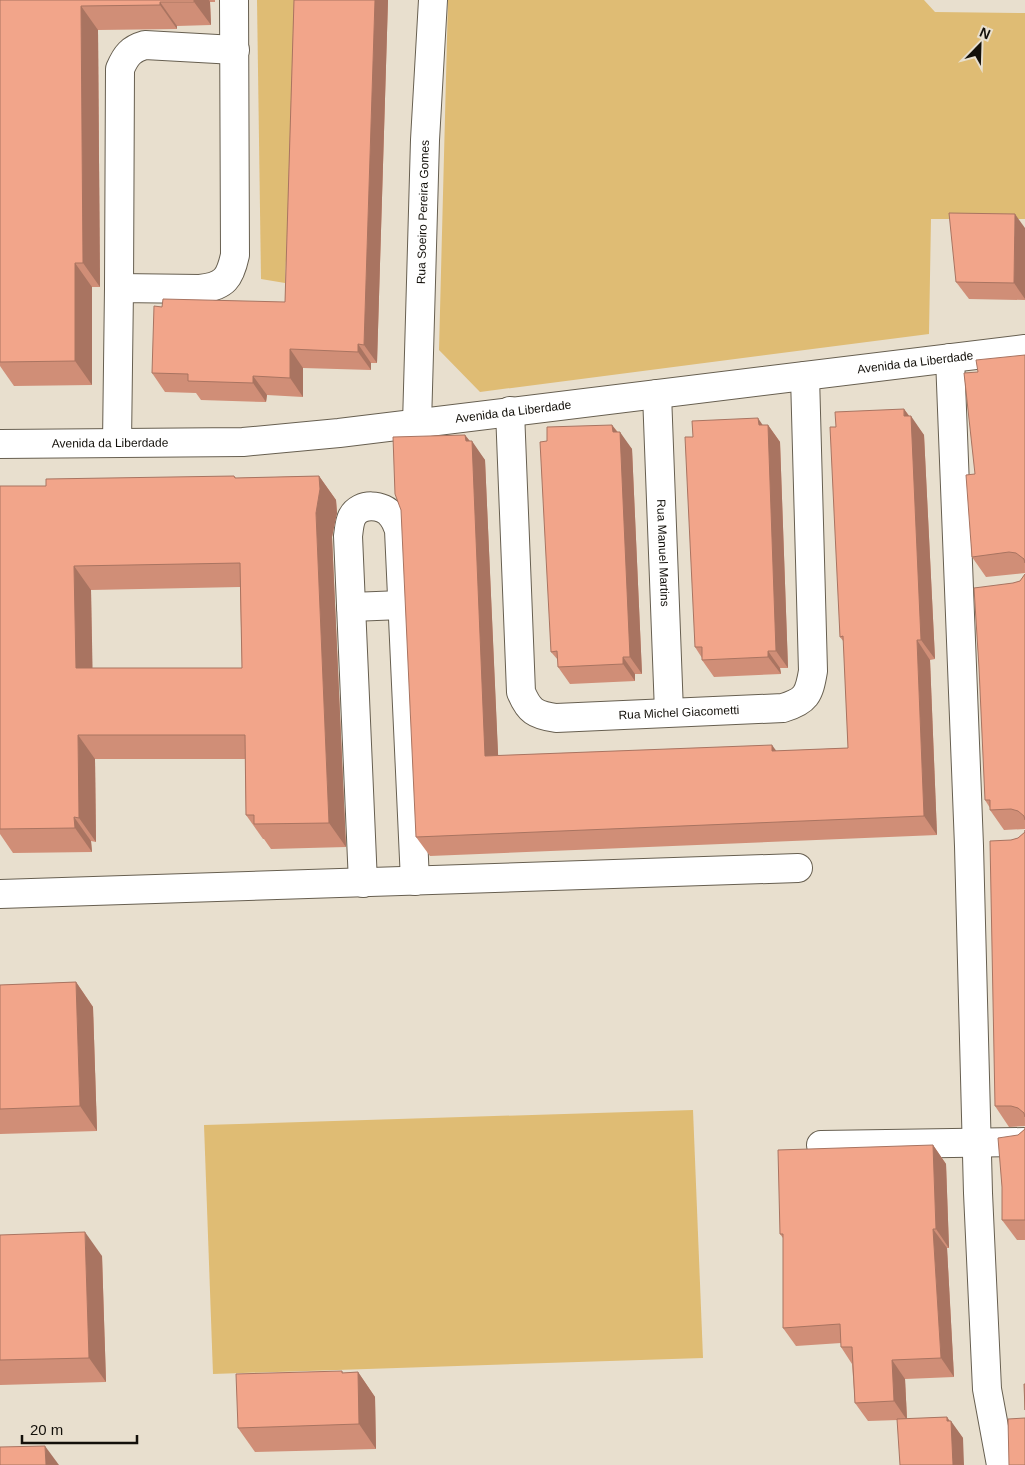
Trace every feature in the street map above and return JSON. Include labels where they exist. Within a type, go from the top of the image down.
[{"type":"street","points":[[119,288],[200,289],[212,287],[223,282],[231,272],[235,255],[234,0]]},
{"type":"street","name":"Rua Soeiro Pereira Gomes","points":[[417,424],[424,150],[433,0]]},
{"type":"street","points":[[117,443],[120,68],[126,56],[134,48],[145,44],[235,50]]},
{"type":"street","name":"Avenida da Liberdade","points":[[0,444],[243,442],[417,424],[1025,349]]},
{"type":"street","points":[[950,358],[969,846],[976,1142],[987,1389],[1001,1465]]},
{"type":"street","name":"Rua Michel Giacometti","points":[[510,412],[520,692],[532,711],[543,716],[556,718],[783,708],[797,704],[806,696],[811,686],[813,671],[804,376]]},
{"type":"street","name":"Rua Manuel Martins","points":[[657,394],[668,712]]},
{"type":"street","points":[[362,883],[349,527],[352,516],[358,510],[374,506],[391,514],[398,530],[415,881]]},
{"type":"street","points":[[959,596],[988,593]]},
{"type":"street","points":[[351,607],[402,605]]},
{"type":"street","points":[[969,846],[997,845]]},
{"type":"street","points":[[0,894],[798,868]]},
{"type":"street","points":[[821,1145],[1025,1142]]},
{"type":"shaded area","points":[[257,0],[297,0],[285,283],[261,279]]},
{"type":"shaded area","points":[[448,0],[924,0],[935,12],[1025,13],[1025,219],[931,219],[929,334],[480,392],[439,350]]},
{"type":"shaded area","points":[[693,1110],[703,1358],[213,1374],[204,1125]]},
{"type":"building","points":[[0,0],[194,0],[194,2],[160,2],[160,5],[81,6],[83,263],[75,263],[75,361],[0,362]]},
{"type":"building","points":[[294,0],[375,0],[364,345],[358,344],[358,352],[290,349],[290,378],[253,376],[253,383],[188,381],[188,374],[152,373],[154,306],[162,307],[163,299],[285,302]]},
{"type":"building","points":[[949,213],[1015,214],[1014,283],[956,282]]},
{"type":"building","points":[[1025,355],[1025,563],[1024,559],[1016,553],[1009,552],[972,557],[966,475],[975,474],[964,373],[978,372],[976,360]]},
{"type":"building","points":[[904,409],[904,416],[911,416],[921,640],[917,640],[924,816],[416,837],[401,510],[395,494],[393,437],[465,435],[466,441],[472,441],[485,756],[772,745],[772,751],[848,748],[843,636],[840,637],[830,427],[836,427],[835,412]]},
{"type":"building","points":[[758,418],[759,425],[768,425],[776,651],[768,651],[768,657],[702,660],[702,647],[695,647],[685,437],[693,437],[692,421]]},
{"type":"building","points":[[612,425],[613,432],[620,432],[630,657],[623,657],[623,664],[558,667],[557,651],[551,652],[540,442],[547,441],[547,427]]},
{"type":"building","points":[[319,476],[320,489],[316,513],[329,823],[254,824],[254,815],[246,815],[245,735],[78,735],[79,818],[74,817],[75,828],[0,829],[0,486],[46,486],[46,479]],"holes":[[[240,563],[242,668],[76,668],[74,566]]]},
{"type":"building","points":[[1025,574],[1025,820],[1024,816],[1018,811],[1011,809],[990,810],[990,800],[985,800],[974,588],[1013,583],[1020,581]]},
{"type":"building","points":[[1025,832],[1025,1117],[1024,1113],[1018,1108],[995,1106],[990,841],[1011,840],[1018,838]]},
{"type":"building","points":[[76,982],[80,1106],[0,1109],[0,985]]},
{"type":"building","points":[[1025,1129],[1025,1220],[1002,1220],[1002,1187],[998,1138],[1018,1135]]},
{"type":"building","points":[[933,1145],[936,1229],[933,1229],[941,1358],[892,1360],[894,1401],[855,1403],[852,1347],[841,1347],[840,1324],[783,1328],[783,1234],[780,1234],[778,1150]]},
{"type":"building","points":[[85,1232],[89,1358],[0,1360],[0,1235]]},
{"type":"building","points":[[342,1371],[342,1373],[358,1372],[359,1424],[238,1428],[236,1374]]},
{"type":"building","points":[[947,1417],[947,1421],[951,1421],[953,1465],[900,1465],[897,1419]]},
{"type":"building","points":[[1025,1418],[1025,1465],[1009,1465],[1008,1419]]},
{"type":"building","points":[[45,1446],[46,1465],[0,1465],[0,1447]]}]
